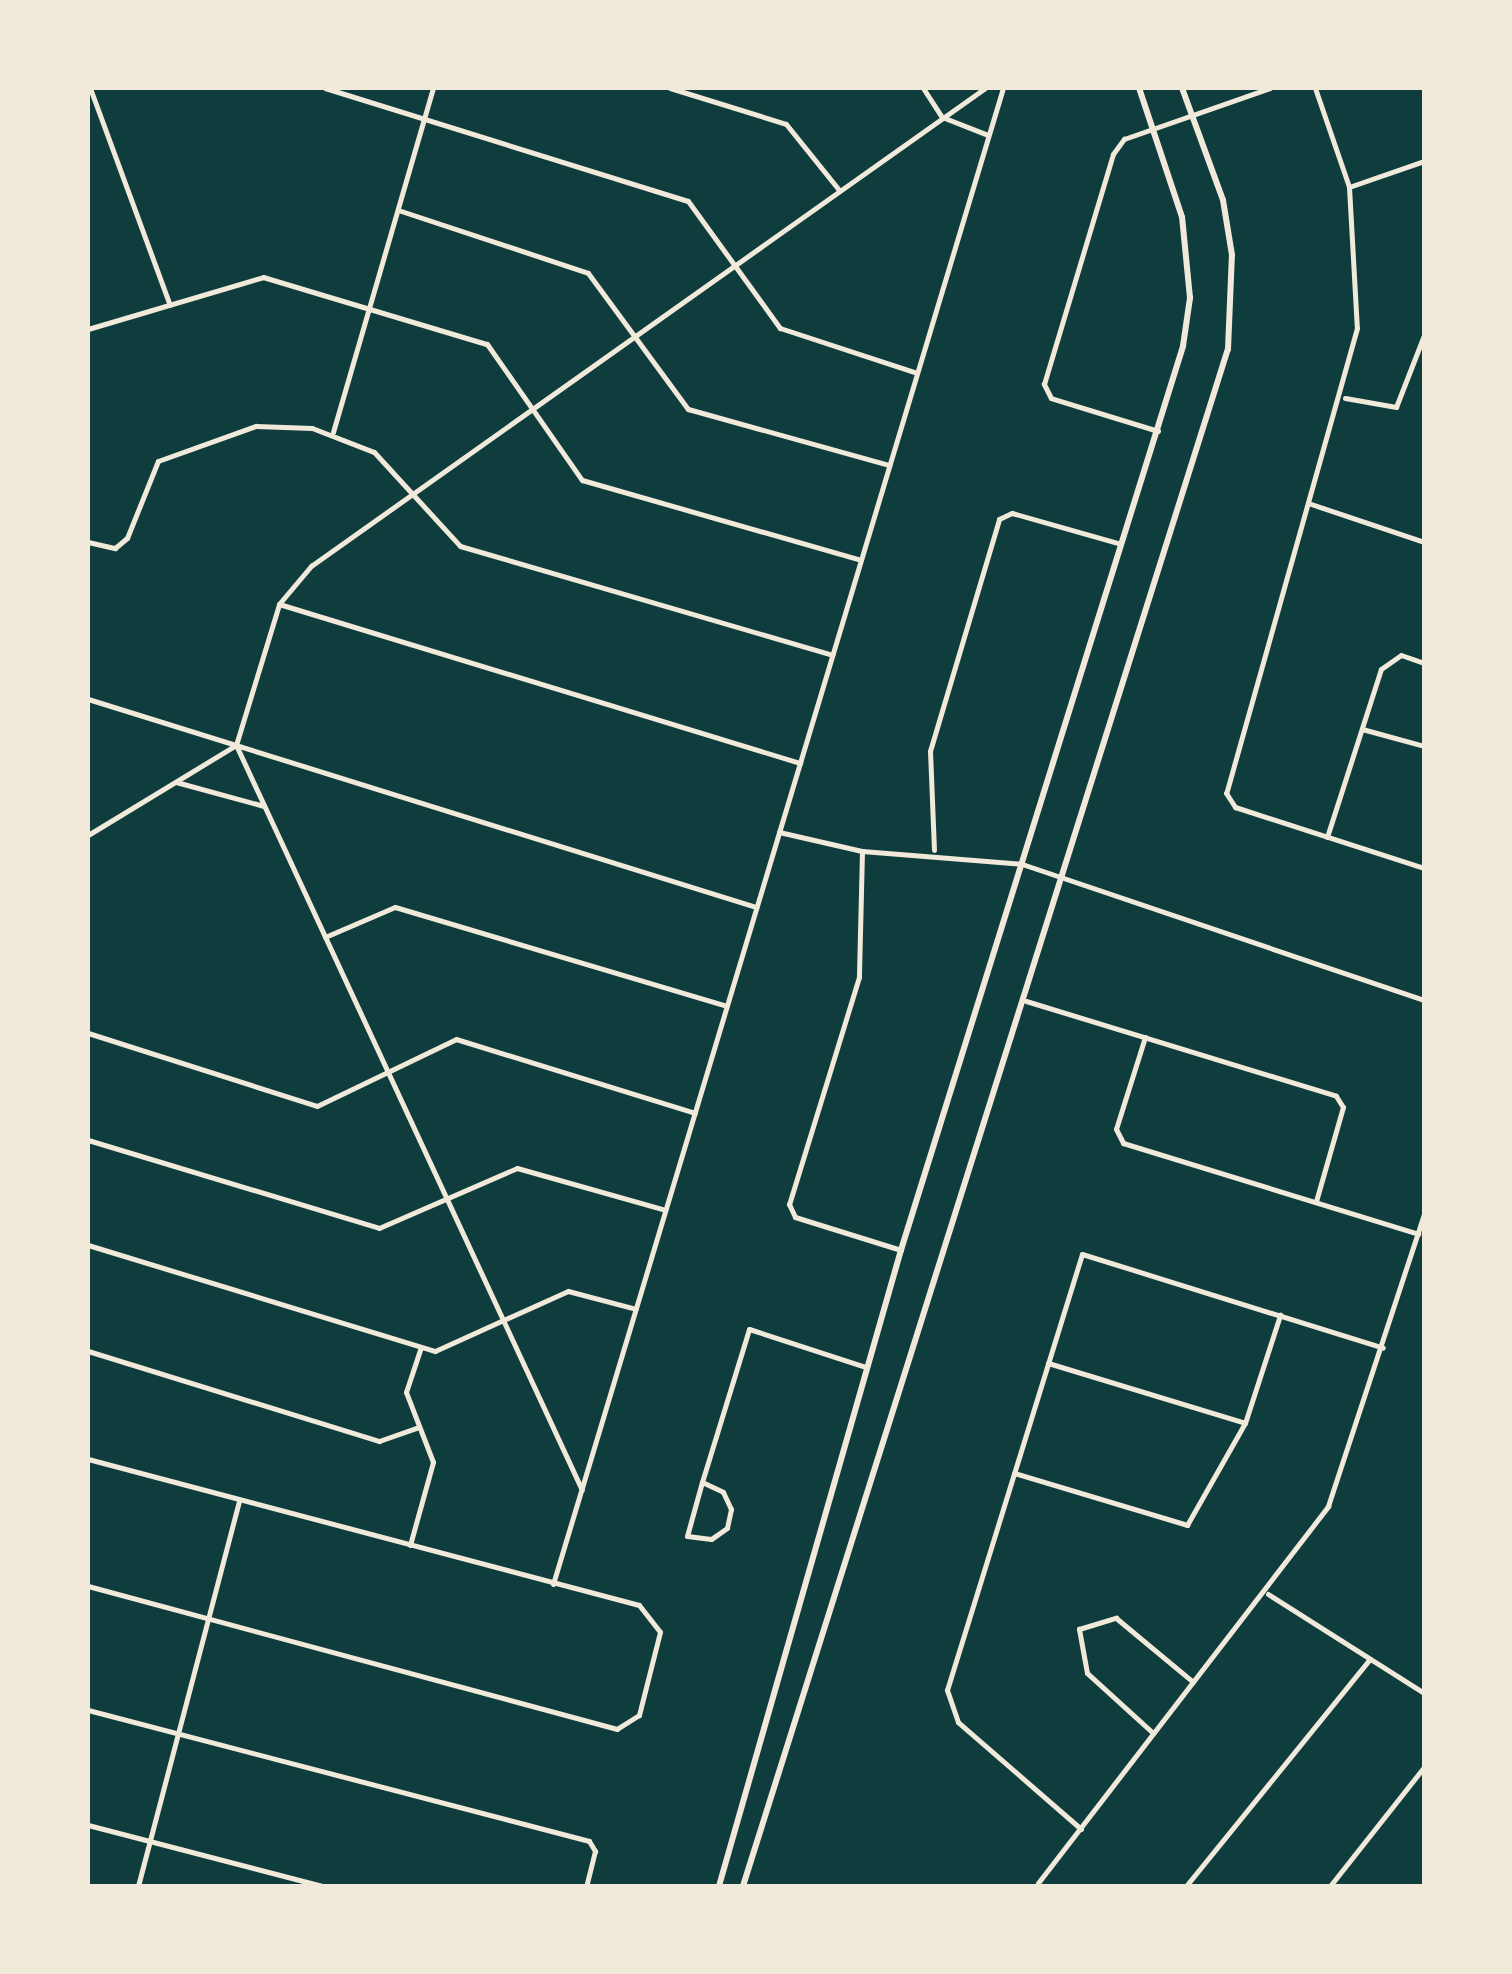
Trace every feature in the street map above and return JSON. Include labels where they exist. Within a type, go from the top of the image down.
[{"type":"main road","points":[[719,1886],[900,1250],[1124,545],[1158,431],[1190,298],[1182,218],[1138,88]]},
{"type":"main road","points":[[743,1886],[1026,1001],[1228,349],[1232,255],[1182,88]]},
{"type":"street","points":[[90,88],[170,305]]},
{"type":"street","points":[[325,88],[688,201],[798,339],[917,374]]},
{"type":"street","points":[[332,432],[433,88]]},
{"type":"street","points":[[670,88],[786,124],[839,190]]},
{"type":"street","points":[[923,88],[942,116],[988,135]]},
{"type":"street","points":[[582,1490],[236,746],[279,604],[312,566],[985,88]]},
{"type":"street","points":[[553,1584],[1003,88]]},
{"type":"street","points":[[1158,431],[1051,398],[1044,384],[1113,154],[1124,139],[1270,88]]},
{"type":"street","points":[[1315,88],[1349,187],[1357,328],[1343,398],[1226,793],[1235,807],[1424,868]]},
{"type":"street","points":[[1349,187],[1424,161]]},
{"type":"street","points":[[398,210],[588,273],[688,408],[889,465]]},
{"type":"street","points":[[88,329],[170,305],[245,276],[487,344],[582,480],[861,560]]},
{"type":"street","points":[[1343,398],[1396,407],[1424,335]]},
{"type":"street","points":[[88,542],[115,548],[127,538],[158,461],[256,426],[332,432],[374,452],[416,491],[460,546],[832,655]]},
{"type":"street","points":[[1310,504],[1424,542]]},
{"type":"street","points":[[934,850],[930,751],[999,519],[1012,513],[1124,545]]},
{"type":"street","points":[[279,604],[800,763]]},
{"type":"street","points":[[1328,837],[1388,658],[1424,663]]},
{"type":"street","points":[[88,698],[756,907]]},
{"type":"street","points":[[1362,729],[1424,746]]},
{"type":"street","points":[[88,836],[236,746]]},
{"type":"street","points":[[176,782],[264,806]]},
{"type":"street","points":[[779,832],[862,852],[934,850],[1022,864],[1424,1000]]},
{"type":"street","points":[[862,852],[860,977],[789,1204],[795,1217],[900,1250]]},
{"type":"street","points":[[325,937],[395,907],[727,1006]]},
{"type":"street","points":[[1026,1001],[1336,1096],[1343,1107],[1316,1200]]},
{"type":"street","points":[[88,1034],[317,1106],[456,1039],[695,1113]]},
{"type":"street","points":[[1145,1037],[1116,1129],[1123,1143],[1418,1234]]},
{"type":"street","points":[[88,1140],[372,1227],[524,1168],[666,1210]]},
{"type":"street","points":[[1038,1882],[1193,1682],[1268,1594],[1346,1469],[1424,1214]]},
{"type":"street","points":[[88,1245],[435,1351],[568,1291],[636,1309]]},
{"type":"street","points":[[1081,1829],[958,1722],[948,1700],[1013,1473],[1082,1254],[1383,1348]]},
{"type":"street","points":[[1013,1473],[1187,1526],[1246,1422],[1280,1315]]},
{"type":"street","points":[[702,1482],[723,1492],[730,1509],[727,1528],[711,1539],[687,1536],[702,1482],[749,1329],[866,1367]]},
{"type":"street","points":[[410,1545],[434,1462],[406,1392],[421,1347]]},
{"type":"street","points":[[88,1351],[380,1441],[420,1426]]},
{"type":"street","points":[[1048,1363],[1246,1422]]},
{"type":"street","points":[[88,1458],[655,1615],[651,1670],[638,1715],[617,1729],[88,1586]]},
{"type":"street","points":[[138,1886],[239,1500]]},
{"type":"street","points":[[1268,1594],[1424,1693]]},
{"type":"street","points":[[1154,1733],[1087,1674],[1079,1629],[1116,1618],[1193,1682]]},
{"type":"street","points":[[1186,1886],[1369,1660]]},
{"type":"street","points":[[88,1710],[589,1841],[596,1850],[586,1886]]},
{"type":"street","points":[[1330,1886],[1424,1767]]},
{"type":"street","points":[[88,1825],[322,1886]]}]
